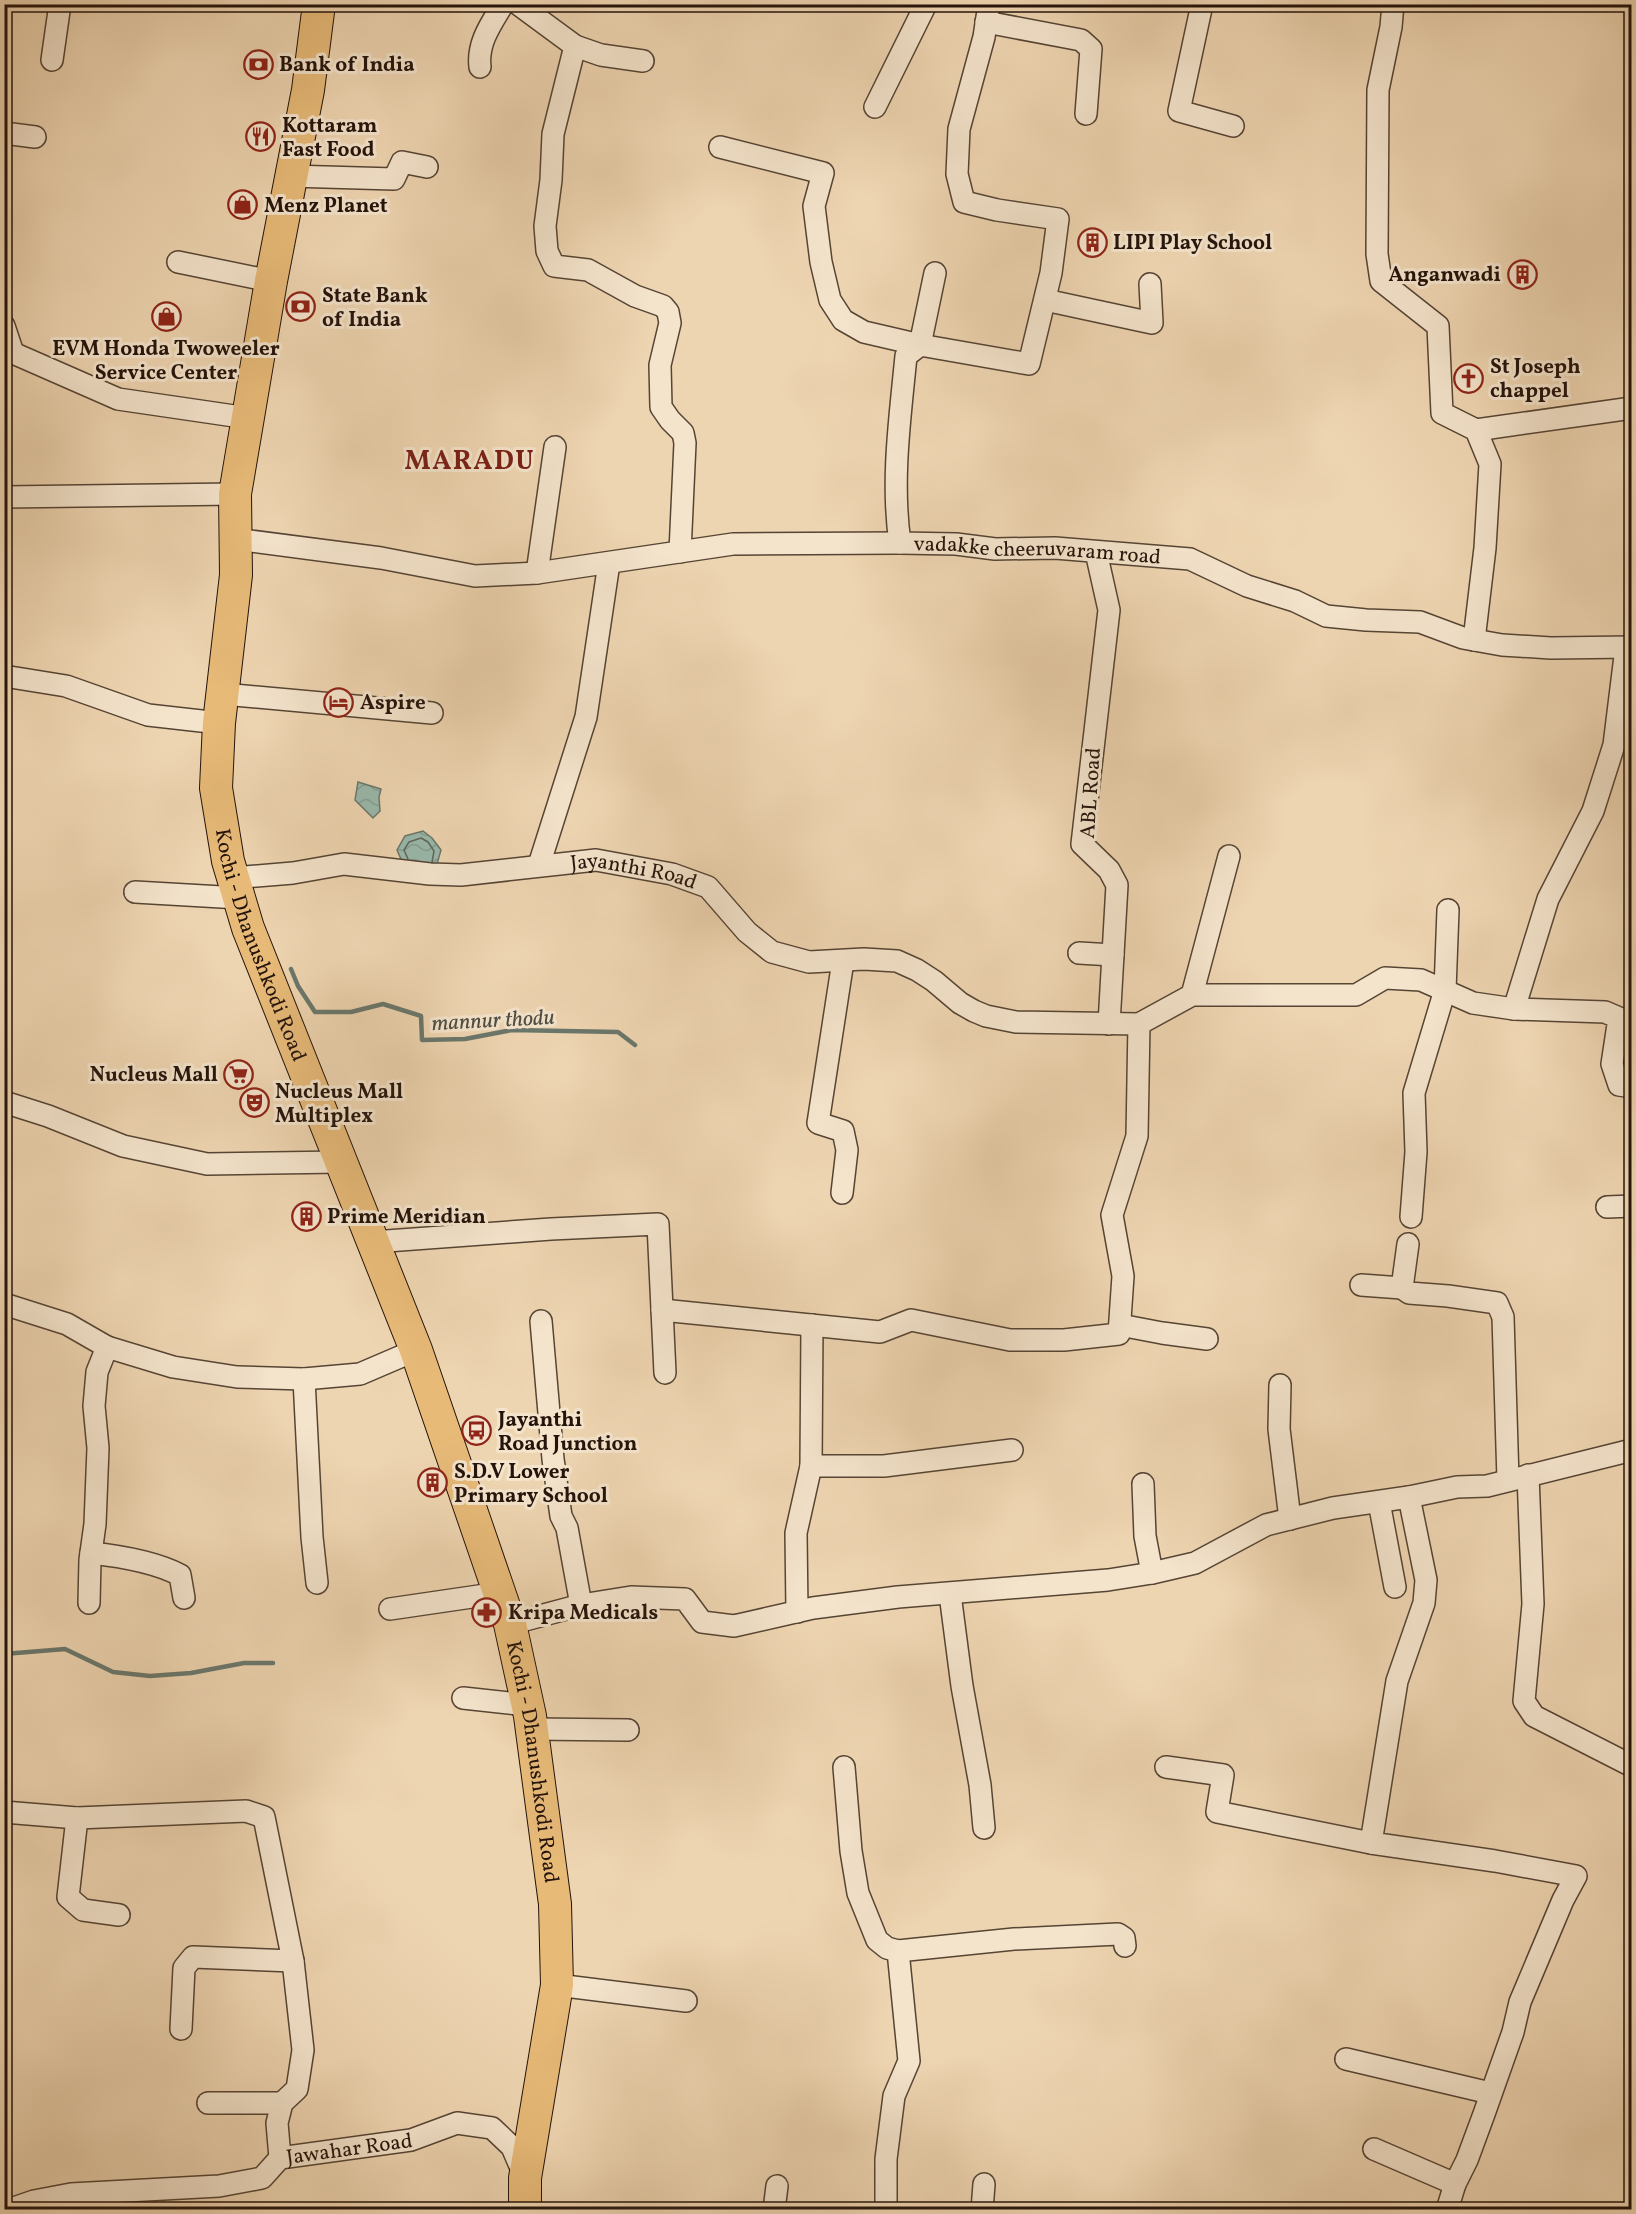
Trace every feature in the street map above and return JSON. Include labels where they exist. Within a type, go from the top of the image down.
[{"type":"highway","name":"Kochi - Dhanushkodi Road","points":[[319,4],[308,90],[271,281],[235,494],[236,575],[221,708],[216,788],[228,861],[248,928],[416,1350],[510,1624],[529,1717],[555,1904],[557,1985],[525,2178],[525,2210]]},
{"type":"street","points":[[52,60],[60,4]]},
{"type":"street","points":[[480,67],[478,53],[502,4]]},
{"type":"street","points":[[518,4],[575,46],[601,55],[643,61]]},
{"type":"street","points":[[875,107],[926,4]]},
{"type":"street","points":[[1202,4],[1179,111],[1233,126]]},
{"type":"street","points":[[1393,4],[1391,27],[1378,90],[1377,254],[1381,281],[1438,326],[1442,413],[1476,430],[1632,408]]},
{"type":"street","points":[[720,147],[823,173],[814,206],[820,262],[830,300],[843,320],[864,332],[920,345],[1029,364],[1051,273],[1058,219],[998,210],[964,201],[957,174],[959,129],[988,13],[1081,40],[1091,49],[1086,114]]},
{"type":"street","points":[[575,46],[553,134],[551,180],[545,226],[547,252],[554,266],[588,270],[634,296],[663,306],[669,312],[670,323],[660,364],[660,387],[662,407],[683,434],[686,443],[680,552]]},
{"type":"street","points":[[4,133],[35,137]]},
{"type":"street","points":[[290,176],[394,179],[402,162],[427,167]]},
{"type":"street","points":[[178,262],[271,281]]},
{"type":"street","points":[[920,345],[935,273]]},
{"type":"street","points":[[1045,300],[1152,324],[1150,284]]},
{"type":"street","points":[[4,326],[13,353],[118,399],[248,418]]},
{"type":"street","name":"vadakke cheeruvaram road","points":[[920,345],[906,356],[898,444],[896,515],[900,543],[956,544],[994,549],[1055,548],[1190,560],[1247,586],[1295,601],[1326,616],[1420,622],[1463,638],[1503,645],[1551,648],[1629,647]]},
{"type":"street","points":[[1474,640],[1485,548],[1490,464],[1476,430]]},
{"type":"street","points":[[537,573],[555,447]]},
{"type":"street","points":[[4,497],[235,494]]},
{"type":"street","points":[[235,539],[381,558],[475,576],[537,573],[733,544],[900,543]]},
{"type":"street","name":"ABL Road","points":[[1096,552],[1109,609],[1082,844],[1109,870],[1117,885],[1109,1024]]},
{"type":"street","points":[[539,865],[586,717],[609,563]]},
{"type":"street","points":[[1514,1010],[1548,899],[1593,811],[1611,756],[1629,647]]},
{"type":"street","points":[[4,676],[66,686],[148,715],[221,708],[432,714]]},
{"type":"street","points":[[1192,995],[1229,856]]},
{"type":"street","name":"Jayanthi Road","points":[[135,892],[236,888],[292,873],[344,864],[430,874],[461,875],[596,860],[672,873],[708,887],[747,932],[772,952],[809,962],[864,959],[897,961],[917,970],[960,1003],[986,1016],[1024,1022],[1139,1024]]},
{"type":"street","points":[[1411,1217],[1416,1152],[1414,1093],[1445,990],[1448,910]]},
{"type":"street","points":[[1079,953],[1113,954]]},
{"type":"street","points":[[842,1193],[847,1150],[843,1131],[818,1123],[843,961]]},
{"type":"street","points":[[662,1310],[880,1332],[911,1320],[1010,1340],[1064,1340],[1119,1334],[1123,1276],[1112,1215],[1137,1136],[1139,1024],[1192,995],[1356,995],[1385,978],[1421,980],[1473,1003],[1514,1010],[1605,1012],[1618,1018],[1612,1064],[1619,1085],[1632,1087]]},
{"type":"street","points":[[4,1102],[48,1116],[123,1146],[207,1164],[341,1162]]},
{"type":"street","points":[[1607,1207],[1632,1206]]},
{"type":"street","points":[[373,1242],[658,1224],[665,1372]]},
{"type":"street","points":[[1402,1288],[1408,1244]]},
{"type":"street","points":[[1361,1285],[1402,1288],[1409,1293],[1497,1303],[1503,1317],[1507,1447],[1518,1478],[1533,1604],[1524,1701],[1534,1716],[1632,1766]]},
{"type":"street","points":[[4,1304],[67,1324],[107,1347],[173,1367],[237,1377],[304,1378],[360,1374],[416,1350]]},
{"type":"street","points":[[541,1321],[561,1516],[567,1528],[580,1605]]},
{"type":"street","points":[[797,1612],[796,1533],[811,1466],[812,1325]]},
{"type":"street","points":[[1120,1325],[1162,1334],[1207,1339]]},
{"type":"street","points":[[89,1604],[98,1448],[94,1406],[97,1372],[107,1347]]},
{"type":"street","points":[[304,1378],[312,1537],[317,1583]]},
{"type":"street","points":[[1280,1386],[1279,1429],[1290,1519]]},
{"type":"street","points":[[811,1466],[884,1466],[1012,1450]]},
{"type":"street","points":[[510,1624],[580,1605],[631,1597],[684,1599],[702,1622],[734,1626],[797,1612],[898,1597],[1108,1580],[1195,1563],[1266,1525],[1333,1508],[1409,1497],[1457,1487],[1487,1486],[1632,1450]]},
{"type":"street","points":[[1143,1484],[1147,1543],[1152,1573]]},
{"type":"street","points":[[1371,1842],[1397,1681],[1424,1603],[1426,1580],[1409,1497]]},
{"type":"street","points":[[1379,1502],[1395,1587]]},
{"type":"street","points":[[91,1553],[112,1555],[167,1568],[180,1575],[184,1598]]},
{"type":"street","points":[[390,1609],[499,1593]]},
{"type":"street","points":[[950,1594],[962,1686],[980,1785],[984,1828]]},
{"type":"street","points":[[463,1698],[529,1717],[628,1730]]},
{"type":"street","points":[[844,1767],[851,1851],[858,1893],[877,1940],[886,1948],[898,1951],[1014,1939],[1118,1934],[1124,1938],[1125,1946]]},
{"type":"street","points":[[1166,1767],[1223,1775],[1217,1812],[1371,1842],[1576,1876],[1563,1900],[1520,2002],[1513,2032],[1467,2160],[1446,2210]]},
{"type":"street","points":[[4,1812],[77,1818],[246,1811],[264,1817],[293,1961],[303,2050],[297,2089],[282,2103],[277,2123],[280,2157]]},
{"type":"street","points":[[77,1818],[68,1897],[83,1910],[119,1915]]},
{"type":"street","points":[[886,2210],[886,2159],[894,2096],[909,2061],[898,1951]]},
{"type":"street","points":[[181,2030],[184,1968],[193,1958],[293,1961]]},
{"type":"street","points":[[557,1985],[686,2001]]},
{"type":"street","points":[[1346,2059],[1490,2093]]},
{"type":"street","points":[[208,2103],[282,2103]]},
{"type":"street","name":"Jawahar Road","points":[[8,2210],[34,2201],[71,2194],[219,2186],[262,2178],[280,2157],[411,2140],[457,2124],[492,2128],[512,2147],[525,2178]]},
{"type":"street","points":[[1374,2149],[1455,2184]]},
{"type":"street","points":[[982,2210],[984,2184]]},
{"type":"street","points":[[774,2210],[777,2186]]},
{"type":"water","points":[[358,782],[381,789],[380,811],[373,818],[355,800]]},
{"type":"water","points":[[423,831],[441,850],[437,864],[404,866],[397,850],[405,836]]},
{"type":"waterway","name":"mannur thodu","points":[[291,969],[298,986],[315,1012],[351,1012],[383,1004],[421,1016],[422,1040],[465,1039],[512,1030],[618,1032],[635,1045]]},
{"type":"waterway","points":[[4,1654],[65,1649],[113,1672],[150,1676],[191,1673],[244,1663],[273,1663]]},
{"type":"place","name":"Bank of India","points":[[258,64]]},
{"type":"place","name":"Kottaram Fast Food","points":[[261,137]]},
{"type":"place","name":"Menz Planet","points":[[243,205]]},
{"type":"place","name":"LIPI Play School","points":[[1092,242]]},
{"type":"place","name":"Anganwadi","points":[[1522,274]]},
{"type":"place","name":"State Bank of India","points":[[301,307]]},
{"type":"place","name":"EVM Honda Twoweeler Service Center","points":[[166,317]]},
{"type":"place","name":"St Joseph chappel","points":[[1469,378]]},
{"type":"place","name":"Aspire","points":[[339,702]]},
{"type":"place","name":"Nucleus Mall","points":[[239,1074]]},
{"type":"place","name":"Nucleus Mall Multiplex","points":[[254,1103]]},
{"type":"place","name":"Prime Meridian","points":[[306,1216]]},
{"type":"place","name":"Jayanthi Road Junction","points":[[477,1431]]},
{"type":"place","name":"S.D.V Lower Primary School","points":[[433,1483]]},
{"type":"place","name":"Kripa Medicals","points":[[487,1612]]},
{"type":"district","name":"MARADU","points":[[470,460]]}]
